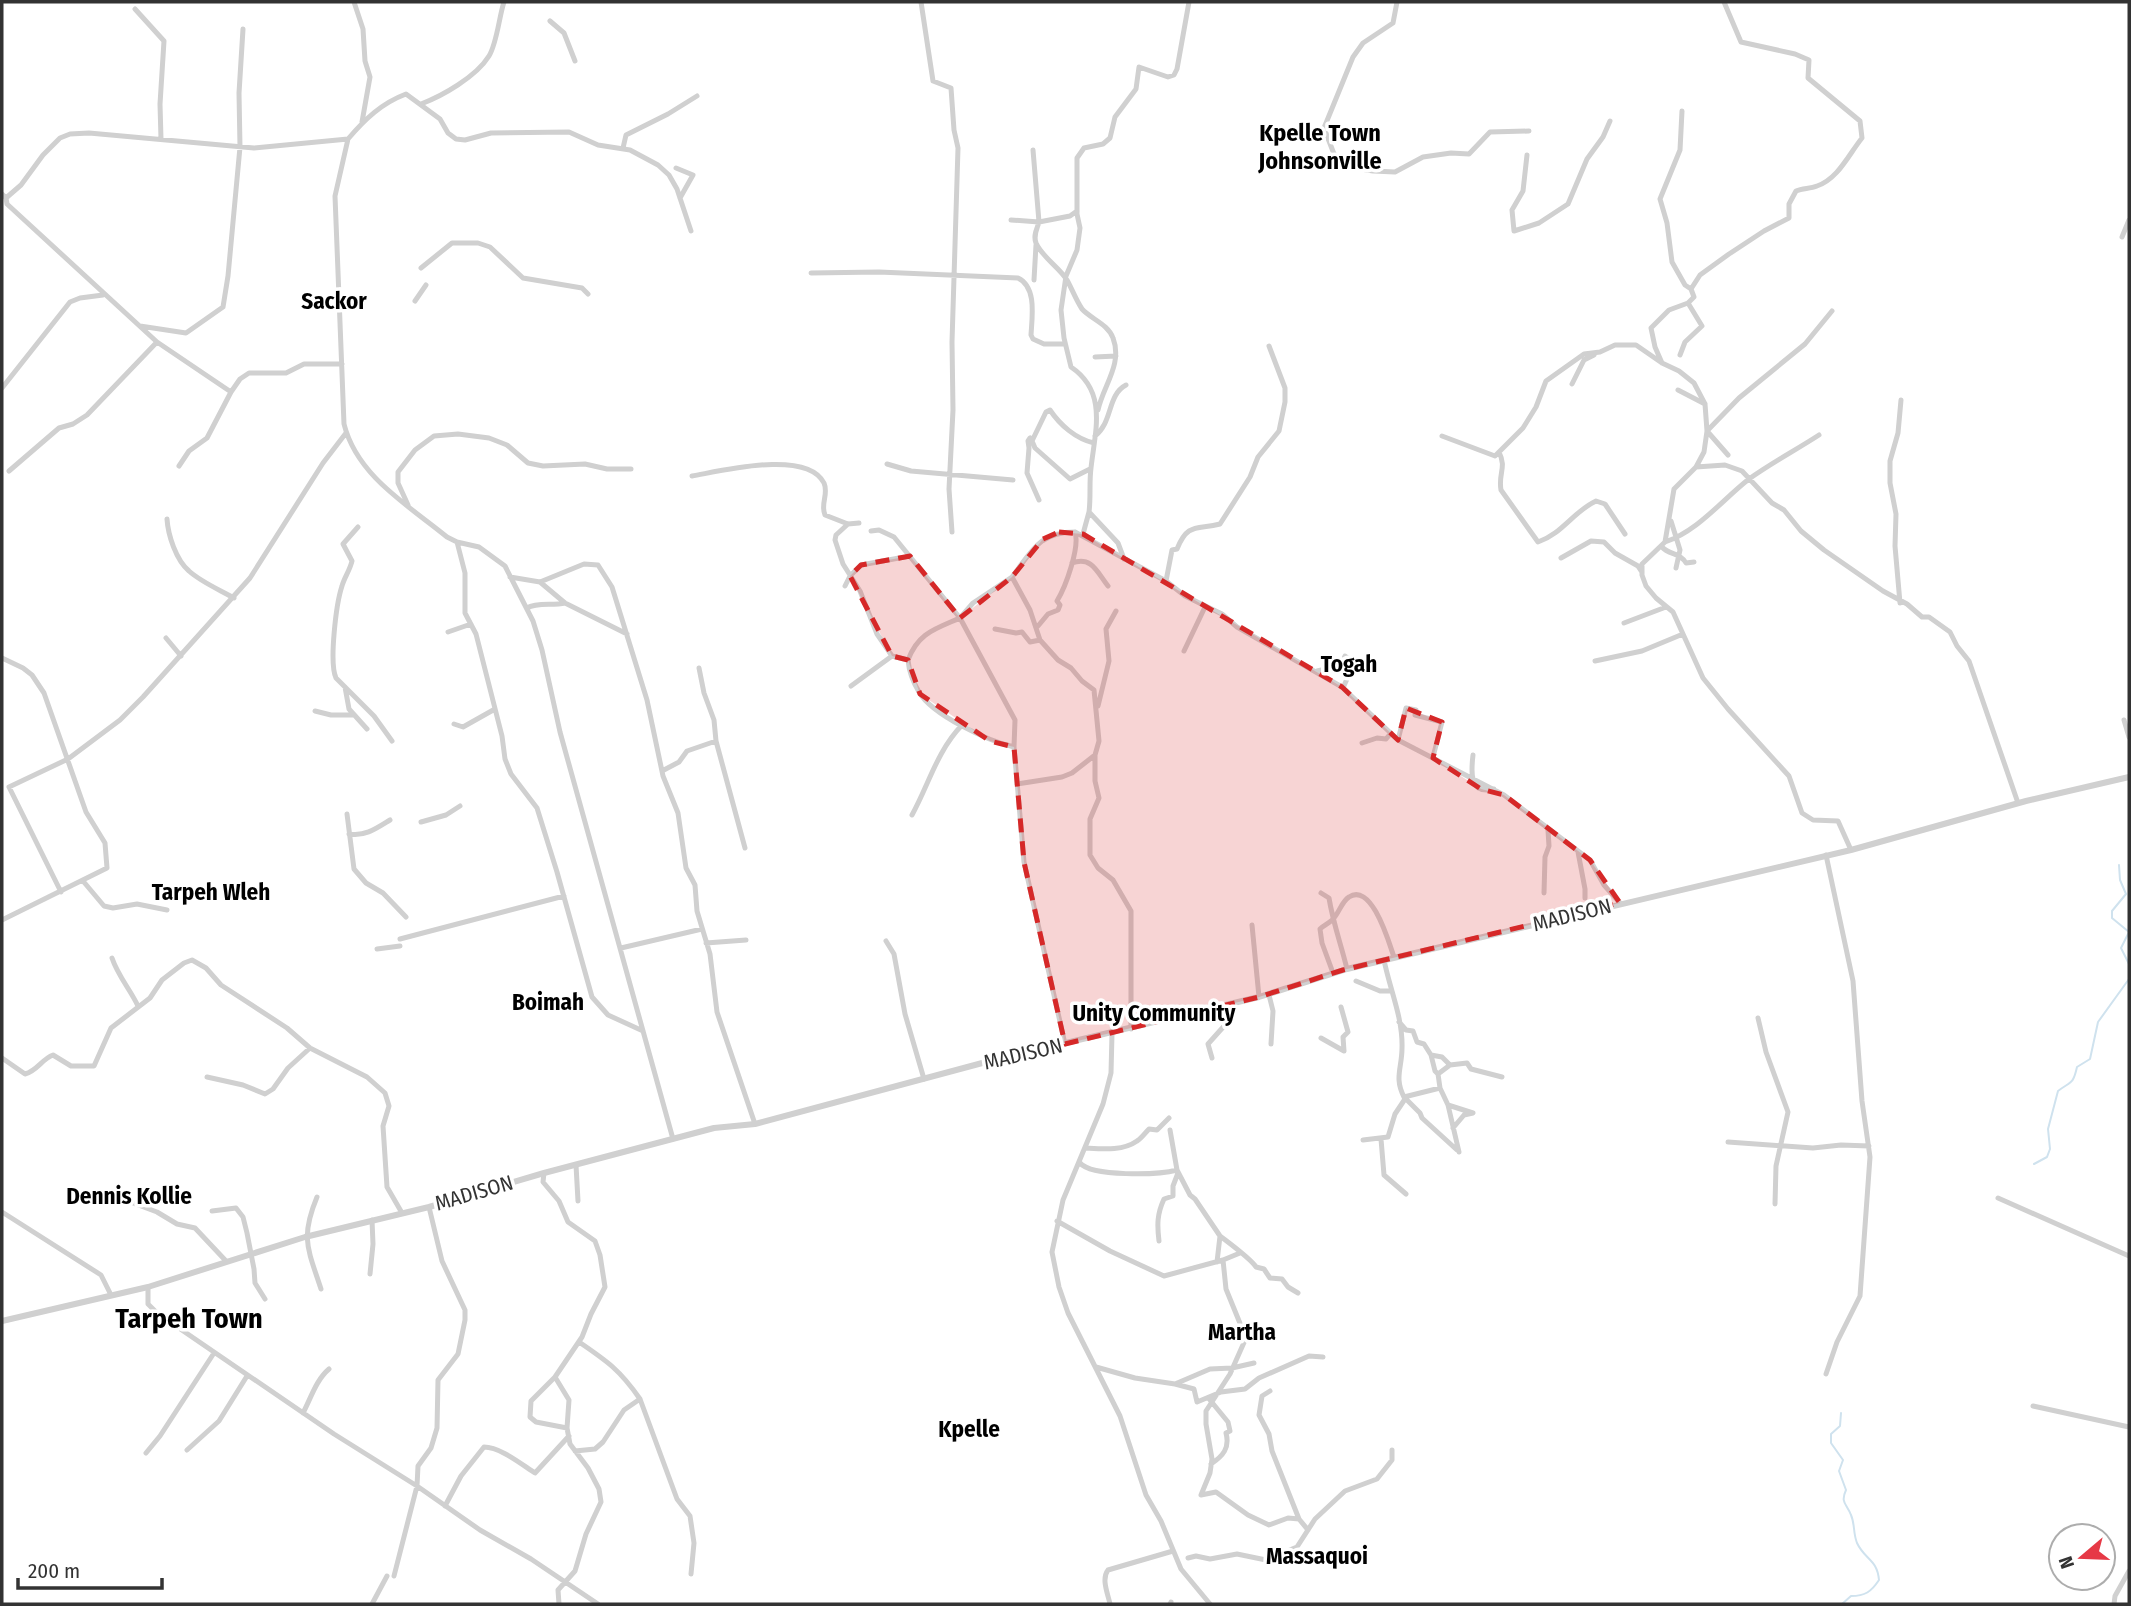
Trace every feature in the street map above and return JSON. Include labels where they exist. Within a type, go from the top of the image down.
[{"type":"street","points":[[355,2],[363,29],[365,61],[370,77],[362,123]]},
{"type":"street","points":[[421,104],[439,97],[463,81],[489,56],[504,2]]},
{"type":"street","points":[[921,2],[933,81],[951,88],[958,148],[949,504],[952,532]]},
{"type":"street","points":[[1098,413],[1090,387],[1083,375],[1071,367],[1060,310],[1071,260],[1077,250],[1080,228],[1076,180],[1079,153],[1084,148],[1103,144],[1110,138],[1115,117],[1136,89],[1139,67],[1168,77],[1174,75],[1189,2]]},
{"type":"street","points":[[1397,2],[1392,23],[1363,43],[1353,57],[1324,128],[1334,154],[1349,167],[1395,172],[1423,157],[1451,153],[1469,154],[1490,132],[1529,131]]},
{"type":"street","points":[[1691,289],[1700,275],[1728,254],[1789,218],[1789,204],[1796,191],[1828,181],[1862,138],[1860,121],[1808,78],[1809,60],[1741,41],[1724,2]]},
{"type":"street","points":[[135,9],[164,41],[161,139]]},
{"type":"street","points":[[550,21],[565,33],[575,61]]},
{"type":"street","points":[[139,326],[186,333],[223,307],[240,147],[239,93],[243,29]]},
{"type":"street","points":[[673,1139],[560,732],[542,649],[527,608],[505,566],[479,547],[457,542],[408,505],[375,478],[349,443],[346,433],[342,363],[335,196],[348,139],[383,105],[406,94],[440,120],[453,138],[461,141],[491,133],[569,132],[598,145],[623,148],[658,165],[669,175],[691,231]]},
{"type":"street","points":[[623,148],[626,135],[697,96]]},
{"type":"street","points":[[1662,363],[1651,328],[1669,310],[1688,303],[1694,297],[1671,262],[1667,223],[1660,199],[1680,150],[1682,111]]},
{"type":"street","points":[[1527,155],[1523,191],[1511,210],[1514,231],[1539,223],[1567,204],[1587,159],[1603,137],[1610,121]]},
{"type":"street","points":[[231,392],[157,342],[7,204],[4,196],[21,185],[51,146],[70,134],[89,133],[254,148],[348,139]]},
{"type":"street","points":[[1033,150],[1039,222],[1034,235],[1034,280]]},
{"type":"street","points":[[676,167],[694,175],[680,198]]},
{"type":"street","points":[[1011,220],[1039,222],[1070,216],[1077,211]]},
{"type":"street","points":[[2122,237],[2129,220]]},
{"type":"street","points":[[421,268],[452,243],[478,243],[490,247],[523,278],[582,288],[588,294]]},
{"type":"street","points":[[1036,244],[1066,279],[1083,310],[1104,326],[1113,337],[1116,356],[1098,413],[1088,512],[1083,534]]},
{"type":"street","points":[[811,272],[1022,279],[1026,283],[1032,304],[1033,339],[1044,344],[1065,344]]},
{"type":"street","points":[[415,301],[426,285]]},
{"type":"street","points":[[2,388],[70,302],[103,295]]},
{"type":"street","points":[[1680,355],[1685,342],[1702,326],[1688,303]]},
{"type":"street","points":[[1707,431],[1739,398],[1805,344],[1832,311]]},
{"type":"street","points":[[9,471],[59,428],[73,424],[87,415],[157,342]]},
{"type":"street","points":[[1572,384],[1584,360],[1615,345],[1636,345],[1694,383],[1705,404],[1707,431],[1704,452],[1696,467],[1674,489],[1663,544],[1664,551],[1680,556]]},
{"type":"street","points":[[1166,581],[1172,551],[1177,549],[1186,532],[1206,525],[1220,524],[1250,478],[1258,457],[1279,431],[1285,407],[1285,388],[1269,346]]},
{"type":"street","points":[[1442,436],[1495,456],[1523,428],[1536,407],[1546,381],[1584,354],[1600,352]]},
{"type":"street","points":[[1095,357],[1116,356]]},
{"type":"street","points":[[179,466],[189,451],[207,438],[231,392],[240,379],[249,373],[286,373],[304,364],[342,363]]},
{"type":"street","points":[[1095,436],[1101,431],[1111,412],[1112,401],[1119,388],[1126,384]]},
{"type":"street","points":[[1678,390],[1705,404]]},
{"type":"street","points":[[1900,603],[1895,546],[1896,514],[1889,461],[1898,433],[1901,400]]},
{"type":"street","points":[[1032,441],[1040,429],[1046,411],[1050,410],[1074,436],[1094,443]]},
{"type":"street","points":[[1707,431],[1728,455]]},
{"type":"street","points":[[61,892],[5,788],[68,759],[120,720],[234,598],[267,555],[323,463],[346,433]]},
{"type":"street","points":[[408,505],[398,482],[398,472],[415,450],[434,436],[458,434],[489,438],[506,445],[528,463],[543,466],[585,464],[607,469],[632,469]]},
{"type":"street","points":[[1819,435],[1750,479],[1713,511],[1663,544],[1642,564],[1642,572],[1646,586],[1673,612],[1703,678],[1789,776],[1801,813],[1813,820],[1838,821],[1851,850]]},
{"type":"street","points":[[1032,441],[1028,440],[1027,473],[1039,500]]},
{"type":"street","points":[[1032,441],[1035,447],[1070,479],[1091,469]]},
{"type":"street","points":[[1499,452],[1504,462],[1499,480],[1501,490],[1538,542],[1559,531],[1586,505],[1596,501],[1605,504],[1625,534]]},
{"type":"street","points":[[692,477],[748,466],[781,464],[810,469],[823,480],[826,491],[822,505],[825,515],[848,524],[859,523]]},
{"type":"street","points":[[887,464],[911,471],[1013,480]]},
{"type":"street","points":[[1696,467],[1725,464],[1742,471],[1772,503],[1784,510],[1801,531],[1824,550],[1900,603],[1907,604],[1922,617],[1929,617],[1950,632],[1969,661],[2018,803]]},
{"type":"street","points":[[1088,512],[1118,544],[1124,559]]},
{"type":"street","points":[[167,519],[175,550],[188,570],[234,598]]},
{"type":"street","points":[[1670,519],[1680,556],[1686,563],[1694,562]]},
{"type":"street","points":[[848,524],[836,535],[835,540],[843,564],[860,592],[877,634],[892,656],[908,660]]},
{"type":"street","points":[[358,527],[343,544],[352,561],[339,598],[332,652],[335,664],[333,672],[374,716],[392,741]]},
{"type":"street","points":[[871,531],[879,530],[894,537],[960,618],[1015,720],[1014,747],[1024,862],[1065,1044]]},
{"type":"street","points":[[1014,747],[990,741],[935,709],[920,694],[908,660],[914,645],[922,636],[960,618],[974,603],[1012,577],[1043,539],[1059,532],[1083,534],[1343,688],[1398,740],[1504,795],[1590,860],[1604,885],[1620,903]]},
{"type":"street","points":[[1037,627],[1048,614],[1058,610],[1060,605],[1057,601],[1068,579],[1078,541],[1075,532]]},
{"type":"street","points":[[1561,558],[1591,541],[1604,542],[1615,553],[1638,566],[1642,572]]},
{"type":"street","points":[[457,542],[465,573],[465,613],[476,634],[508,766],[537,808],[592,997],[608,1015],[643,1031]]},
{"type":"street","points":[[845,586],[861,565],[910,556]]},
{"type":"street","points":[[1676,568],[1680,556]]},
{"type":"street","points":[[1072,563],[1082,560],[1090,562],[1108,586]]},
{"type":"street","points":[[540,582],[584,564],[598,565],[612,587],[647,699],[662,771],[678,813],[686,867],[695,885],[697,911],[710,954],[717,1012],[755,1124]]},
{"type":"street","points":[[510,577],[540,582],[565,603],[627,634]]},
{"type":"street","points":[[1012,577],[1037,627],[1040,639],[1058,660],[1071,668],[1094,690],[1099,741],[1095,755],[1095,781],[1099,798],[1090,818],[1090,855],[1098,869],[1113,880],[1131,911],[1131,1029]]},
{"type":"street","points":[[515,584],[525,579]]},
{"type":"street","points":[[527,608],[534,604],[565,603]]},
{"type":"street","points":[[1184,651],[1205,607]]},
{"type":"street","points":[[1625,623],[1666,607]]},
{"type":"street","points":[[1096,712],[1109,661],[1106,629],[1116,611]]},
{"type":"street","points":[[448,632],[471,624]]},
{"type":"street","points":[[995,629],[1022,632],[1030,642],[1040,639]]},
{"type":"street","points":[[1595,661],[1642,651],[1684,634]]},
{"type":"street","points":[[166,638],[181,656]]},
{"type":"street","points":[[851,686],[892,656]]},
{"type":"street","points":[[1317,671],[1340,666],[1345,656],[1354,663],[1343,688]]},
{"type":"street","points":[[2,658],[32,675],[44,693],[86,812],[105,844],[107,868],[2,920]]},
{"type":"street","points":[[699,668],[704,693],[715,720],[716,741],[745,848]]},
{"type":"street","points":[[345,687],[349,709],[367,729]]},
{"type":"street","points":[[1398,740],[1406,708],[1416,710],[1415,715],[1442,722],[1433,757]]},
{"type":"street","points":[[454,724],[463,727],[495,709]]},
{"type":"street","points":[[315,710],[331,715],[353,715]]},
{"type":"street","points":[[2124,720],[2129,737]]},
{"type":"street","points":[[912,815],[925,793],[929,775],[947,740],[962,725]]},
{"type":"street","points":[[1362,743],[1377,738],[1386,739],[1391,733]]},
{"type":"street","points":[[662,771],[679,762],[687,751],[716,741]]},
{"type":"street","points":[[1017,784],[1062,777],[1072,773],[1095,755]]},
{"type":"street","points":[[1471,778],[1472,755]]},
{"type":"street","name":"MADISON","points":[[2,1321],[148,1287],[305,1237],[429,1207],[544,1173],[715,1128],[755,1124],[924,1079],[1269,995],[1333,973],[1394,957],[1851,850],[2018,803],[2129,777]]},
{"type":"street","points":[[421,822],[446,815],[460,806]]},
{"type":"street","points":[[347,814],[354,869],[366,883],[383,893],[406,918]]},
{"type":"street","points":[[349,834],[365,834],[390,820]]},
{"type":"street","points":[[1544,894],[1548,830]]},
{"type":"street","points":[[1578,852],[1585,898]]},
{"type":"street","points":[[1826,855],[1853,981],[1870,1170],[1860,1296],[1837,1342],[1826,1374]]},
{"type":"street","points":[[83,881],[104,906],[113,908],[137,904],[167,910]]},
{"type":"street","points":[[1321,893],[1329,898],[1332,921],[1347,969]]},
{"type":"street","points":[[1333,973],[1319,931],[1322,926],[1332,921],[1347,898],[1358,895],[1364,897],[1381,920],[1394,957]]},
{"type":"street","points":[[377,949],[564,896]]},
{"type":"street","points":[[1252,925],[1259,997]]},
{"type":"street","points":[[621,947],[702,929]]},
{"type":"street","points":[[706,943],[746,940]]},
{"type":"street","points":[[886,941],[894,954],[905,1014],[924,1079]]},
{"type":"street","points":[[112,958],[116,971],[128,986],[138,1006]]},
{"type":"street","points":[[2,1058],[25,1074],[34,1072],[53,1055],[71,1066],[94,1066],[111,1028],[150,998],[162,980],[192,960],[206,968],[221,985],[287,1027],[310,1048],[367,1077],[385,1093],[389,1106],[383,1126],[387,1186],[402,1213]]},
{"type":"street","points":[[1384,960],[1399,1022],[1402,1048],[1398,1085],[1422,1118],[1459,1152],[1448,1105],[1440,1088],[1431,1055],[1424,1044],[1417,1042],[1413,1031],[1406,1030],[1399,1022]]},
{"type":"street","points":[[1356,981],[1380,991],[1392,991]]},
{"type":"street","points":[[1269,995],[1273,1012],[1271,1044]]},
{"type":"street","points":[[1212,1058],[1208,1044],[1225,1025],[1226,1006]]},
{"type":"street","points":[[1321,1038],[1344,1051],[1343,1037],[1348,1032],[1348,1027],[1341,1007]]},
{"type":"street","points":[[1758,1018],[1766,1052],[1788,1112],[1776,1166],[1775,1204]]},
{"type":"street","points":[[1112,1034],[1111,1073],[1103,1104],[1063,1200],[1052,1252],[1059,1287],[1068,1313],[1120,1416],[1146,1495],[1161,1521],[1181,1569],[1210,1604]]},
{"type":"street","points":[[207,1077],[243,1085],[265,1094],[273,1089],[288,1068],[310,1048]]},
{"type":"street","points":[[1431,1055],[1442,1057],[1450,1065]]},
{"type":"street","points":[[1438,1074],[1450,1065],[1466,1063],[1471,1069],[1502,1077]]},
{"type":"street","points":[[1363,1140],[1388,1137],[1395,1114],[1405,1098],[1440,1088]]},
{"type":"street","points":[[1448,1105],[1473,1113],[1464,1115],[1453,1128]]},
{"type":"street","points":[[1086,1148],[1130,1146],[1141,1140],[1149,1129],[1157,1130],[1169,1118]]},
{"type":"street","points":[[1170,1130],[1177,1172],[1220,1236],[1240,1254],[1264,1269],[1270,1278],[1282,1279],[1298,1293]]},
{"type":"street","points":[[1381,1139],[1384,1175],[1406,1194]]},
{"type":"street","points":[[1728,1142],[1781,1147],[1869,1146]]},
{"type":"street","points":[[1080,1163],[1088,1169],[1105,1172],[1159,1175],[1177,1172]]},
{"type":"street","points":[[576,1165],[578,1201]]},
{"type":"street","points":[[1159,1241],[1159,1210],[1164,1199],[1173,1196],[1177,1172]]},
{"type":"street","points":[[544,1173],[543,1182],[559,1201],[567,1220],[595,1241],[605,1287],[579,1342],[555,1377],[531,1401],[530,1417],[536,1422],[567,1428]]},
{"type":"street","points":[[317,1198],[309,1216],[305,1237],[321,1289]]},
{"type":"street","points":[[1998,1198],[2129,1256]]},
{"type":"street","points":[[133,1203],[177,1224],[195,1228],[226,1261]]},
{"type":"street","points":[[394,1576],[418,1486],[418,1466],[432,1448],[438,1428],[438,1380],[458,1354],[465,1310],[442,1261],[429,1207]]},
{"type":"street","points":[[212,1211],[236,1208],[243,1217],[254,1283],[265,1298]]},
{"type":"street","points":[[2,1212],[101,1275],[111,1295]]},
{"type":"street","points":[[370,1273],[372,1220]]},
{"type":"street","points":[[1057,1221],[1110,1251],[1164,1276],[1240,1254]]},
{"type":"street","points":[[1220,1236],[1220,1261],[1226,1289],[1246,1338],[1232,1368],[1218,1393],[1210,1400],[1206,1411],[1211,1464],[1201,1495],[1216,1492],[1248,1515],[1269,1525],[1288,1518],[1299,1519]]},
{"type":"street","points":[[148,1287],[148,1304],[156,1313],[480,1530],[598,1604]]},
{"type":"street","points":[[579,1342],[611,1363],[626,1378],[640,1399],[677,1499],[690,1516],[694,1543],[691,1574]]},
{"type":"street","points":[[146,1453],[214,1353]]},
{"type":"street","points":[[1218,1393],[1245,1389],[1259,1378],[1309,1356],[1323,1357]]},
{"type":"street","points":[[1175,1384],[1210,1369],[1254,1363]]},
{"type":"street","points":[[1096,1367],[1135,1378],[1175,1384],[1194,1390],[1197,1402],[1210,1400]]},
{"type":"street","points":[[303,1413],[320,1377],[330,1369]]},
{"type":"street","points":[[187,1450],[219,1421],[247,1376]]},
{"type":"street","points":[[555,1377],[569,1400],[569,1436],[575,1451],[599,1489],[601,1502],[586,1534],[575,1571],[558,1590],[559,1604]]},
{"type":"street","points":[[1269,1391],[1262,1396],[1259,1415],[1269,1434],[1272,1451],[1299,1519],[1308,1530]]},
{"type":"street","points":[[575,1451],[595,1449],[603,1442],[624,1410],[640,1399]]},
{"type":"street","points":[[1210,1400],[1228,1422],[1230,1431],[1226,1433],[1228,1440],[1223,1456],[1211,1464]]},
{"type":"street","points":[[2033,1406],[2129,1427]]},
{"type":"street","points":[[445,1506],[461,1476],[484,1447],[490,1447],[535,1473],[569,1436]]},
{"type":"street","points":[[1188,1558],[1196,1556],[1210,1559],[1237,1554],[1266,1560],[1297,1547],[1315,1519],[1345,1491],[1377,1479],[1392,1460],[1392,1450]]},
{"type":"street","points":[[1110,1604],[1104,1580],[1104,1574],[1108,1570],[1173,1550]]},
{"type":"street","points":[[2114,1604],[2115,1596],[2129,1571]]},
{"type":"street","points":[[372,1604],[387,1576]]},
{"type":"highlighted area","points":[[1059,532],[1083,534],[1342,687],[1398,740],[1406,708],[1442,722],[1433,758],[1481,789],[1504,795],[1590,860],[1620,903],[1343,970],[1259,997],[1065,1044],[1024,862],[1014,747],[990,741],[920,694],[908,660],[892,656],[850,576],[861,565],[910,556],[960,618],[1012,577],[1043,539]]},
{"type":"waterway","points":[[2119,865],[2120,880],[2126,894],[2112,911],[2112,918],[2129,932],[2121,948],[2129,964]]},
{"type":"waterway","points":[[2034,1164],[2047,1157],[2050,1149],[2048,1129],[2058,1091],[2073,1080],[2077,1067],[2090,1059],[2098,1022],[2129,979]]},
{"type":"waterway","points":[[1841,1413],[1840,1426],[1831,1434],[1831,1443],[1843,1460],[1839,1471],[1846,1490],[1844,1501],[1852,1518],[1857,1543],[1876,1568],[1879,1580],[1867,1592],[1851,1596],[1842,1604]]},
{"type":"district","name":"Kpelle Town Johnsonville","points":[[1320,147]]},
{"type":"district","name":"Sackor","points":[[334,301]]},
{"type":"district","name":"Togah","points":[[1349,664]]},
{"type":"district","name":"Tarpeh Wleh","points":[[211,892]]},
{"type":"district","name":"Boimah","points":[[548,1002]]},
{"type":"district","name":"Unity Community","points":[[1154,1013]]},
{"type":"district","name":"Dennis Kollie","points":[[129,1196]]},
{"type":"district","name":"Tarpeh Town","points":[[189,1318]]},
{"type":"district","name":"Martha","points":[[1242,1332]]},
{"type":"district","name":"Kpelle","points":[[969,1429]]},
{"type":"district","name":"Massaquoi","points":[[1317,1556]]}]
